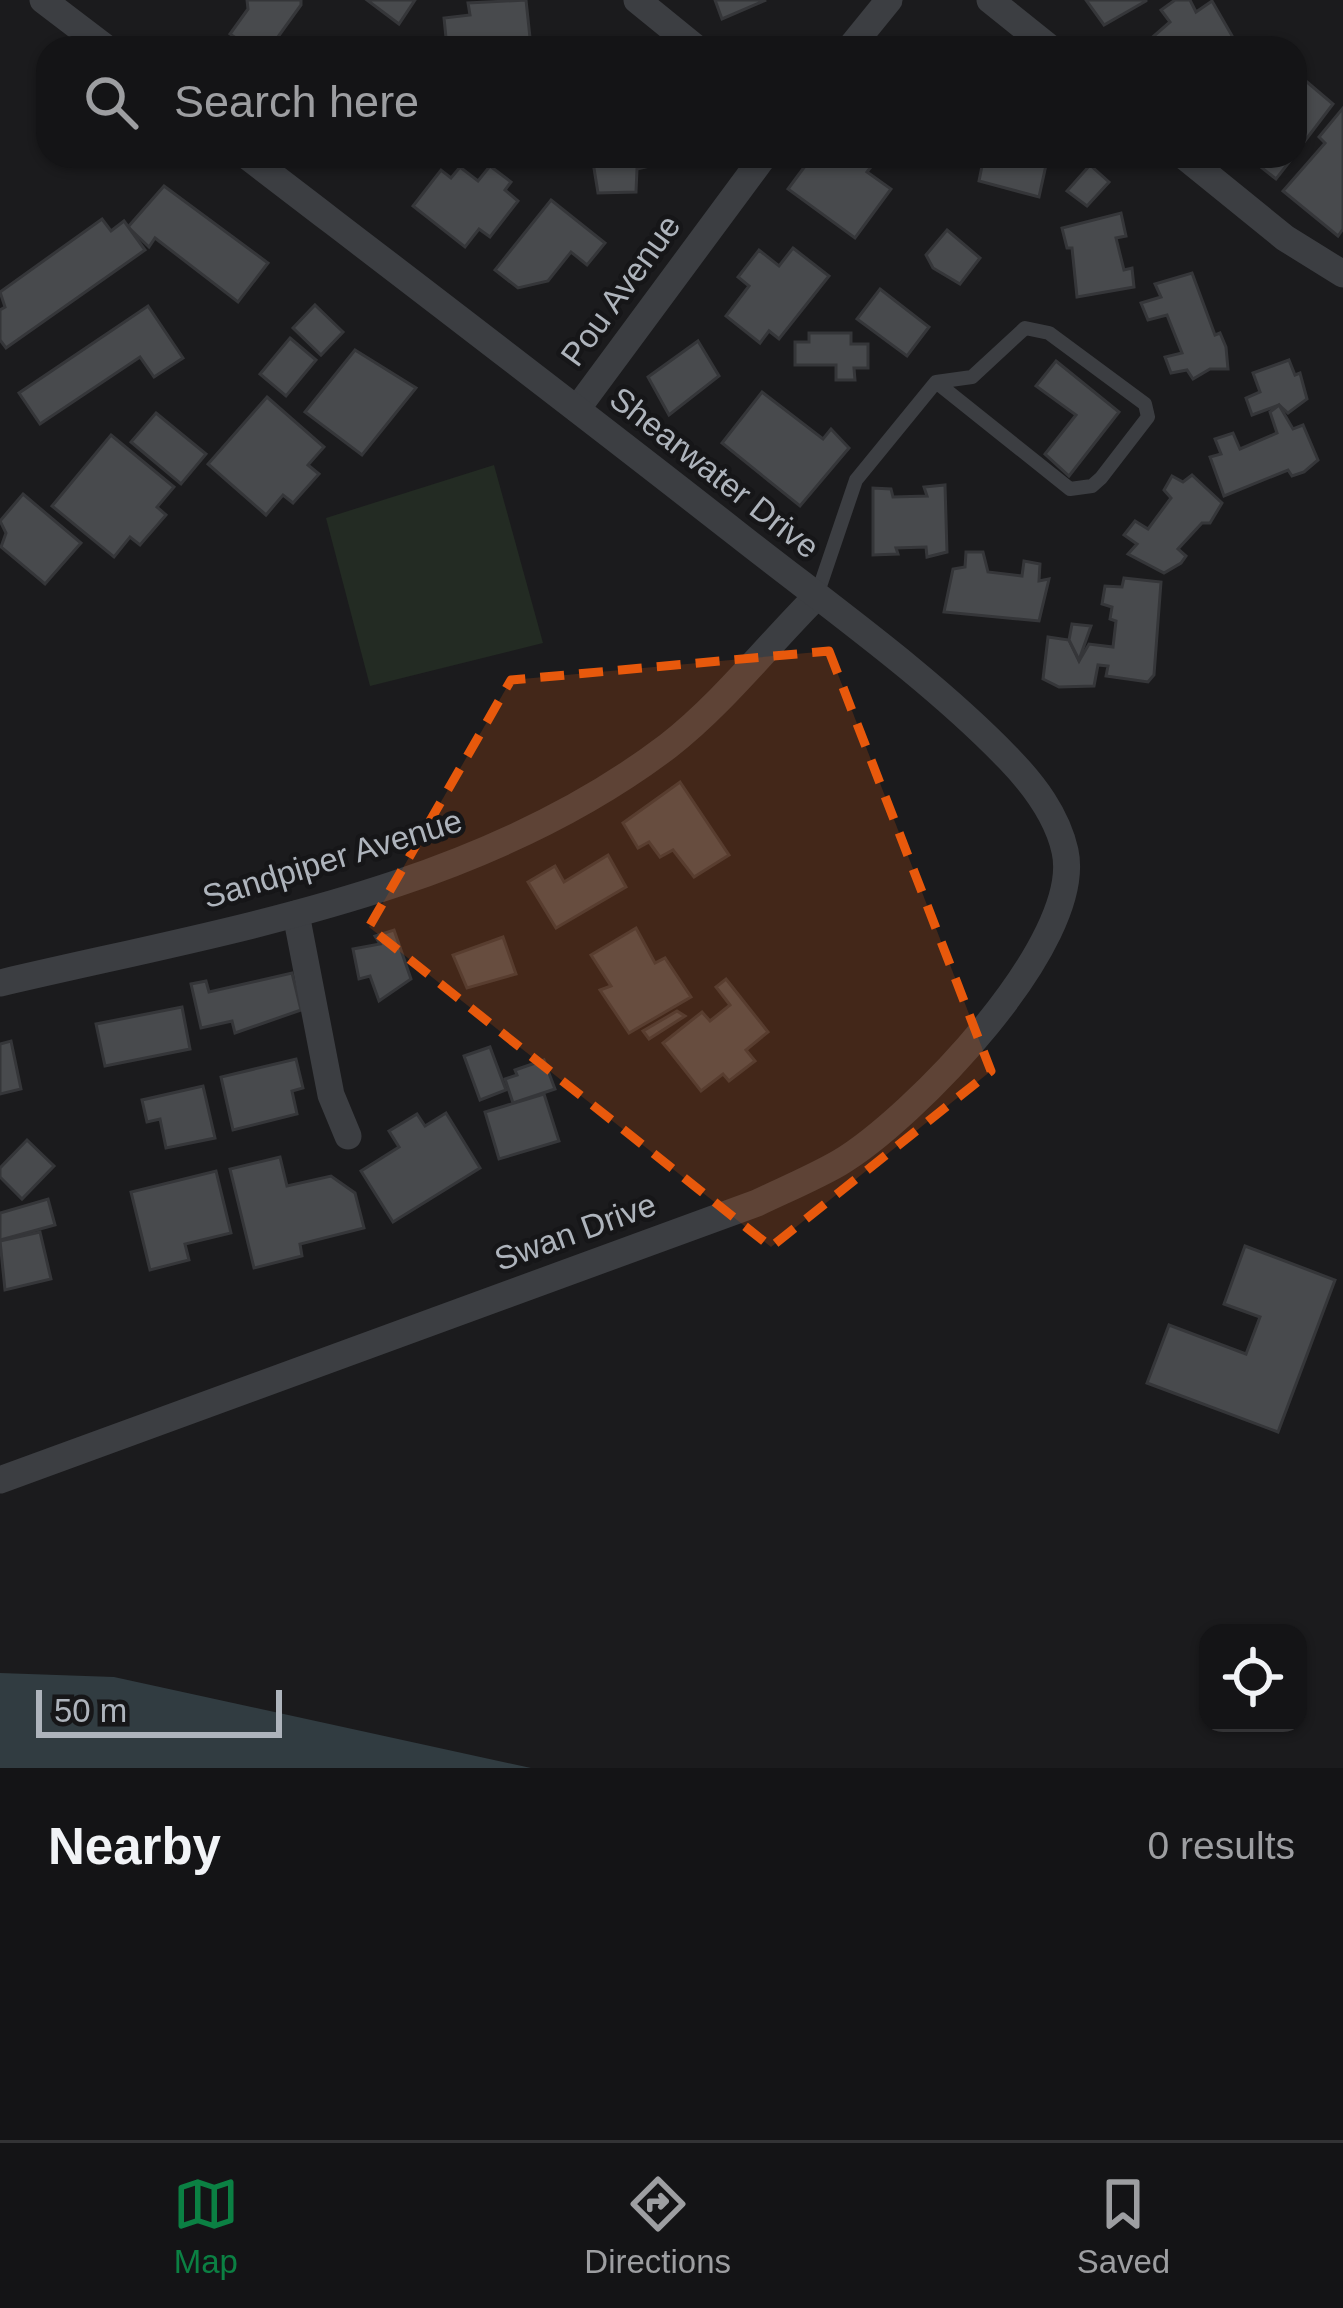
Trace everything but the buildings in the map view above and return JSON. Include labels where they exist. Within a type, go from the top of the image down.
[{"type":"street","points":[[43,0],[90,36]]},
{"type":"street","points":[[637,0],[681,36]]},
{"type":"street","points":[[860,36],[890,0]]},
{"type":"street","points":[[990,0],[1035,36]]},
{"type":"street","name":"Shearwater Drive","points":[[263,168],[816,597],[989,740],[1040,794],[1059,827],[1066,857],[1062,896]]},
{"type":"street","name":"Pou Avenue","points":[[577,409],[755,168]]},
{"type":"street","points":[[1199,168],[1286,238],[1343,274]]},
{"type":"street","name":"Sandpiper Avenue","points":[[0,983],[296,914],[428,874],[542,825],[669,745],[816,597]]},
{"type":"street","name":"Swan Drive","points":[[0,1480],[757,1203],[842,1162],[938,1082],[997,1011],[1041,951],[1062,896]]},
{"type":"street","points":[[296,914],[331,1094],[348,1136]]},
{"type":"lane","points":[[816,597],[856,480],[936,382],[972,377],[1016,335],[1036,328],[1131,392],[1145,404],[1148,417],[1101,478],[1092,486],[1070,489],[936,382]]},
{"type":"highlighted area","points":[[829,651],[991,1071],[771,1247],[369,927],[511,680]]},
{"type":"shaded area","points":[[494,465],[543,643],[370,686],[326,518]]},
{"type":"shaded area","points":[[0,1673],[114,1677],[531,1768],[0,1768]]}]
